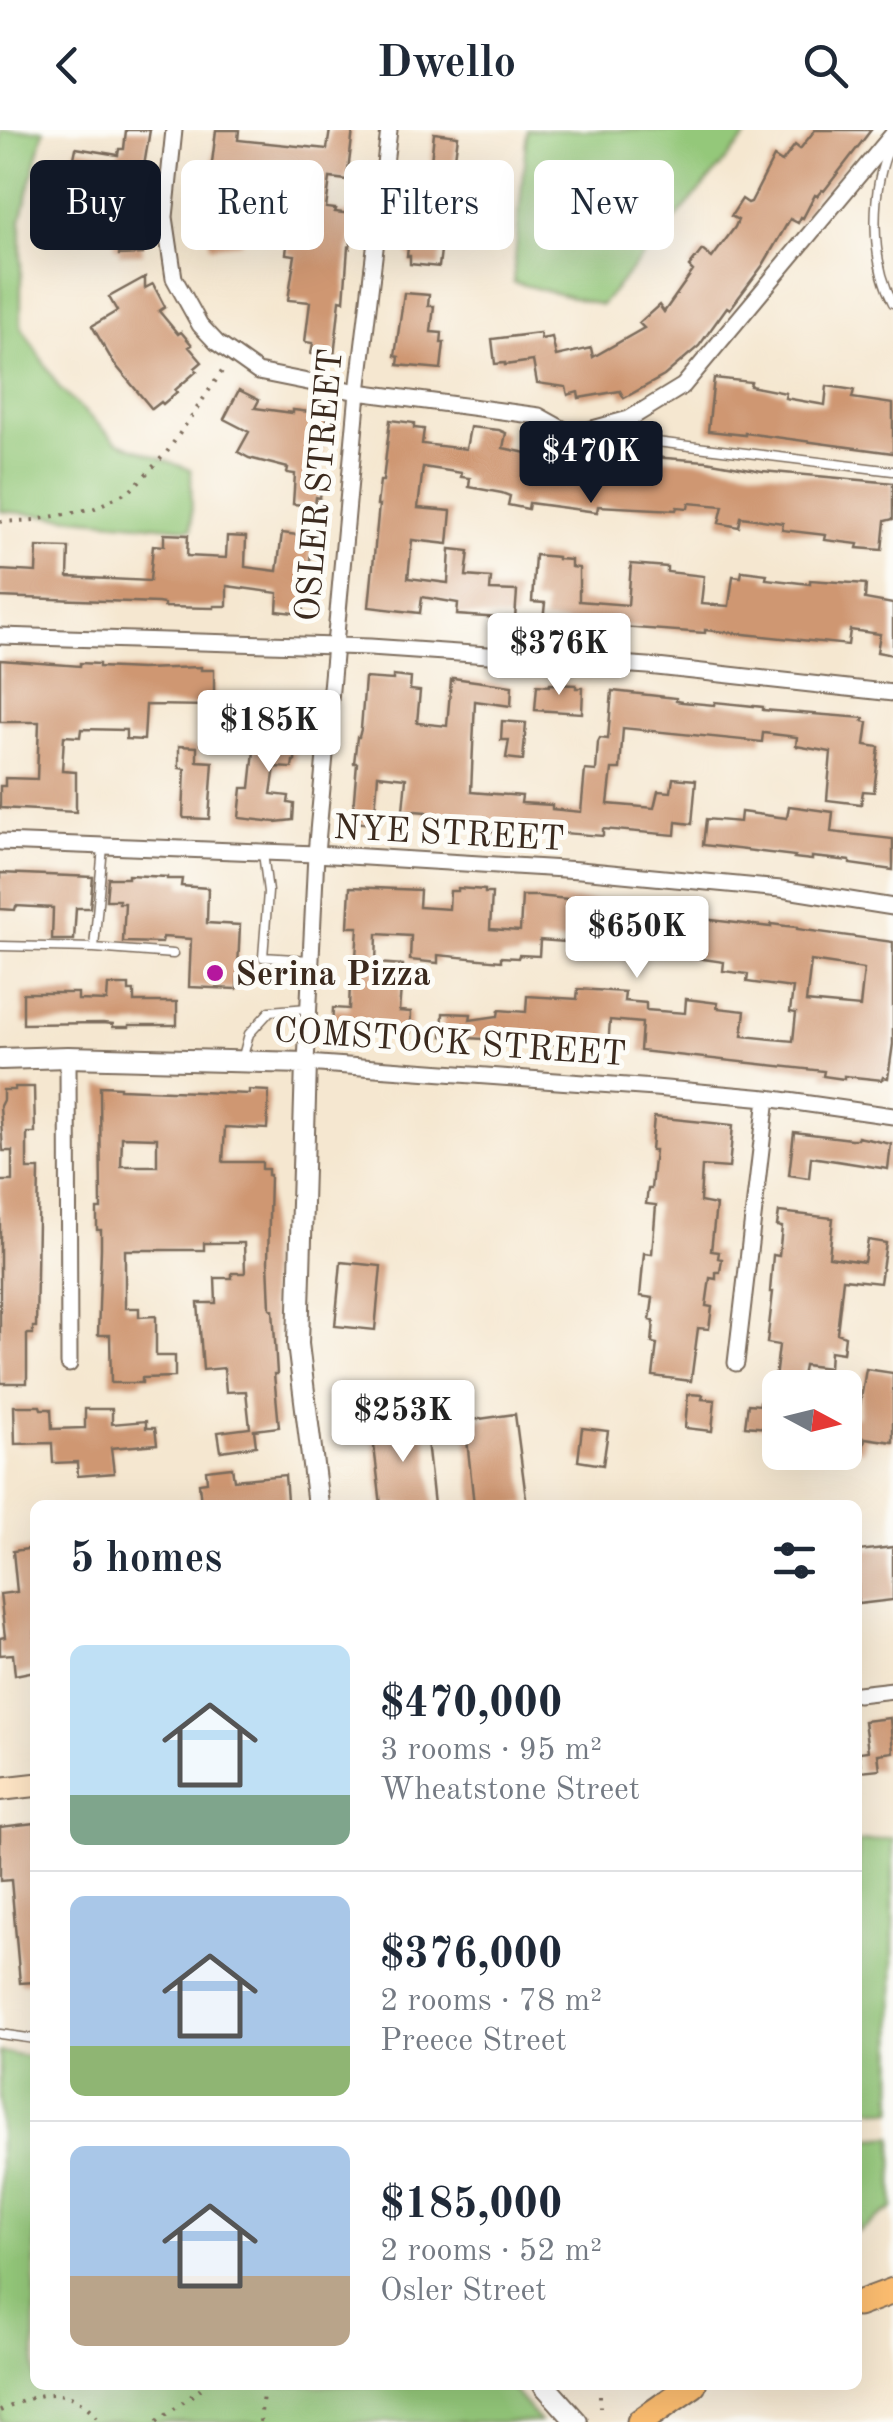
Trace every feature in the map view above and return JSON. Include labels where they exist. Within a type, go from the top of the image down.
[{"type":"main road","points":[[0,1789],[30,1786]]},
{"type":"main road","points":[[862,2303],[893,2291]]},
{"type":"main road","points":[[640,2422],[685,2390]]},
{"type":"street","points":[[174,130],[165,217],[174,278],[200,325],[217,343],[258,372],[358,392],[539,416],[566,430],[590,430],[630,419],[683,386],[889,141]]},
{"type":"street","name":"OSLER STREET","points":[[317,1500],[298,1344],[310,960],[358,392],[388,130]]},
{"type":"street","points":[[0,636],[336,646],[648,666],[893,693]]},
{"type":"street","name":"NYE STREET","points":[[0,842],[316,854],[580,870],[781,889],[893,907]]},
{"type":"street","points":[[68,1057],[69,1364]]},
{"type":"street","name":"COMSTOCK STREET","points":[[0,1059],[306,1063],[766,1098],[893,1116]]},
{"type":"street","points":[[736,1363],[766,1098]]},
{"type":"street","points":[[862,1694],[893,1690]]},
{"type":"street","points":[[548,2390],[577,2422]]},
{"type":"lane","points":[[889,141],[876,191],[878,257],[893,303]]},
{"type":"lane","points":[[566,430],[893,471]]},
{"type":"lane","points":[[94,948],[103,846]]},
{"type":"lane","points":[[263,853],[268,892],[263,958],[310,960]]},
{"type":"lane","points":[[0,946],[173,954]]},
{"type":"lane","points":[[242,1060],[249,1034],[270,1011],[308,1008]]},
{"type":"lane","points":[[0,2034],[30,2038]]},
{"type":"path","points":[[0,522],[36,520],[94,508],[132,490],[167,452],[234,355]]},
{"type":"path","points":[[157,2422],[199,2390]]},
{"type":"path","points":[[260,2422],[263,2390]]},
{"type":"path","points":[[600,2390],[600,2408]]},
{"type":"path","points":[[0,2411],[32,2396],[52,2392],[76,2399],[99,2419],[92,2422]]},
{"type":"green space","points":[[0,130],[44,130],[36,160],[30,160],[30,185],[21,220],[21,326],[60,389],[116,441],[191,470],[192,529],[0,511]]},
{"type":"green space","points":[[527,130],[752,130],[674,220],[674,160],[534,160],[534,250],[648,250],[601,305],[513,282]]},
{"type":"green space","points":[[893,1838],[893,2111],[862,2107],[862,1842]]},
{"type":"green space","points":[[0,2052],[30,2056],[30,2390],[513,2390],[540,2422],[0,2422]]},
{"type":"green space","points":[[893,2136],[893,2208],[862,2229],[862,2139]]},
{"type":"building","points":[[126,130],[150,130],[145,160],[74,160],[76,148],[118,155],[119,149],[124,149]]},
{"type":"building","points":[[216,130],[239,130],[238,140],[327,149],[330,130],[353,130],[349,160],[344,160],[344,180],[330,178],[326,208],[344,213],[344,250],[348,250],[334,357],[311,354],[313,343],[305,342],[310,302],[288,300],[295,255],[286,254],[286,250],[324,250],[324,160],[212,160]]},
{"type":"building","points":[[815,130],[871,130],[824,191],[815,195],[803,218],[798,223],[790,219],[763,265],[699,346],[664,376],[624,398],[620,391],[579,398],[578,392],[568,395],[566,387],[537,383],[533,361],[495,364],[492,339],[540,333],[541,339],[552,337],[556,356],[591,348],[593,357],[644,328],[639,323],[659,305],[664,312],[693,271],[689,267],[702,250],[712,258],[735,227],[738,220],[731,216],[742,199],[751,202],[774,157],[782,162],[795,145],[800,149]]},
{"type":"building","points":[[434,133],[458,136],[455,160],[431,160]]},
{"type":"building","points":[[119,250],[143,250],[143,254],[119,255]]},
{"type":"building","points":[[408,250],[441,250],[439,267],[410,264]]},
{"type":"building","points":[[145,277],[145,288],[153,284],[165,307],[159,311],[192,345],[189,347],[202,362],[177,392],[152,409],[113,362],[92,326],[117,311],[109,297]]},
{"type":"building","points":[[404,293],[429,295],[428,306],[434,306],[431,332],[442,333],[444,343],[441,369],[398,365],[399,357],[395,356]]},
{"type":"building","points":[[714,378],[751,382],[750,386],[786,393],[785,398],[825,405],[827,386],[854,390],[852,398],[893,404],[893,453],[708,431]]},
{"type":"building","points":[[239,390],[259,400],[255,408],[327,414],[320,498],[316,497],[315,506],[293,504],[295,474],[287,473],[288,468],[238,452],[249,432],[224,419]]},
{"type":"building","points":[[390,420],[414,423],[414,428],[424,429],[422,444],[466,449],[470,427],[499,430],[506,433],[503,448],[540,456],[539,463],[576,469],[577,462],[610,467],[610,456],[638,456],[893,483],[893,519],[885,521],[882,550],[857,548],[858,544],[825,540],[826,535],[782,530],[783,523],[741,517],[739,527],[719,523],[723,506],[689,503],[688,508],[676,510],[598,506],[597,512],[529,503],[528,509],[508,505],[510,496],[502,493],[469,487],[470,478],[461,477],[462,473],[423,467],[418,508],[451,511],[448,544],[412,540],[408,578],[448,583],[450,549],[469,551],[466,576],[491,578],[490,590],[517,591],[515,619],[457,615],[458,603],[422,597],[420,613],[369,607],[377,505]]},
{"type":"building","points":[[282,533],[313,537],[303,614],[277,611],[278,593],[227,586],[227,606],[214,608],[0,597],[0,570],[36,572],[37,547],[69,548],[68,577],[150,581],[153,545],[164,546],[164,534],[188,535],[187,556],[226,558],[227,536],[246,537],[245,567],[277,571]]},
{"type":"building","points":[[535,555],[571,560],[571,567],[579,568],[579,601],[628,605],[631,564],[704,576],[701,604],[729,606],[733,576],[741,577],[742,571],[767,574],[766,579],[810,584],[810,580],[866,584],[865,599],[893,604],[893,655],[877,652],[880,634],[850,630],[848,645],[705,630],[606,628],[543,621],[545,603],[532,602]]},
{"type":"building","points":[[0,660],[141,669],[201,667],[214,670],[214,706],[146,705],[144,740],[126,739],[126,730],[81,729],[80,737],[64,736],[62,771],[76,772],[76,812],[0,808],[0,786],[5,786],[5,778],[37,779],[39,722],[0,722]]},
{"type":"building","points":[[393,676],[411,678],[410,690],[420,691],[417,723],[447,726],[453,678],[512,686],[511,706],[475,701],[471,792],[522,796],[521,803],[581,812],[585,770],[596,771],[598,742],[600,738],[608,739],[612,691],[676,698],[682,702],[864,718],[868,722],[865,745],[879,747],[874,792],[863,791],[861,804],[827,800],[831,752],[796,746],[797,737],[763,733],[762,742],[623,728],[620,769],[612,769],[608,804],[654,808],[658,791],[671,792],[673,778],[696,780],[692,824],[676,822],[675,835],[603,829],[603,836],[509,832],[426,824],[426,812],[403,810],[406,778],[378,775],[374,824],[352,822],[354,763],[365,678],[393,680]]},
{"type":"building","points":[[537,685],[583,688],[582,713],[535,710]]},
{"type":"building","points":[[502,721],[526,723],[523,760],[506,758],[509,740],[501,740]]},
{"type":"building","points":[[257,723],[296,727],[295,761],[292,768],[275,767],[271,794],[289,796],[288,803],[294,804],[293,820],[239,818],[242,788],[250,788]]},
{"type":"building","points":[[179,746],[197,747],[197,761],[213,762],[209,819],[183,816],[185,769],[179,768]]},
{"type":"building","points":[[789,806],[833,812],[831,832],[893,839],[893,870],[850,861],[812,860],[703,845],[706,819],[740,822],[741,812],[787,818]]},
{"type":"building","points":[[0,873],[93,877],[90,908],[76,908],[74,940],[52,940],[53,908],[0,909]]},
{"type":"building","points":[[128,875],[182,879],[181,886],[208,888],[207,923],[240,925],[237,989],[189,987],[191,939],[163,937],[162,943],[123,942],[125,903],[106,900],[108,878]]},
{"type":"building","points":[[350,887],[420,890],[419,907],[449,909],[450,891],[458,888],[492,893],[490,929],[520,931],[522,896],[537,896],[685,910],[685,917],[797,927],[893,942],[893,1044],[888,1078],[844,1079],[823,1076],[824,1071],[640,1051],[642,1023],[610,1020],[608,1048],[442,1036],[443,1013],[471,1014],[470,1020],[498,1016],[499,1010],[526,1012],[527,996],[577,999],[578,989],[625,992],[624,1001],[646,1003],[646,1010],[685,1013],[686,999],[718,1003],[717,1008],[745,1011],[742,1036],[793,1041],[793,988],[747,982],[748,974],[723,971],[724,962],[696,958],[698,938],[643,932],[643,937],[592,933],[591,944],[540,940],[539,956],[501,957],[501,961],[438,955],[438,963],[410,960],[411,936],[377,934],[376,963],[403,965],[399,1011],[411,1012],[410,1034],[332,1030],[333,1008],[349,1009],[351,957],[356,957],[358,927],[348,927]],"holes":[[[811,961],[864,969],[860,1007],[806,1002]]]},
{"type":"building","points":[[108,985],[129,985],[129,991],[134,991],[134,1002],[177,1002],[177,1025],[23,1024],[23,993],[78,993],[78,1000],[107,1001]]},
{"type":"building","points":[[100,1086],[249,1094],[249,1090],[269,1091],[267,1129],[225,1127],[223,1162],[262,1162],[262,1169],[268,1169],[270,1175],[268,1261],[279,1427],[254,1430],[256,1446],[221,1451],[218,1432],[250,1428],[246,1391],[226,1392],[224,1368],[203,1370],[198,1303],[216,1303],[215,1278],[245,1273],[244,1243],[204,1243],[204,1250],[125,1250],[125,1308],[139,1308],[139,1317],[156,1316],[156,1356],[175,1356],[175,1377],[111,1383],[110,1335],[98,1335],[101,1230],[97,1230],[97,1209],[101,1209]],"holes":[[[122,1137],[157,1138],[157,1166],[121,1166]]]},
{"type":"building","points":[[34,1087],[35,1133],[27,1133],[27,1169],[39,1169],[36,1327],[33,1334],[27,1334],[27,1383],[1,1383],[0,1181],[12,1181],[12,1151],[3,1151],[0,1106],[3,1090]]},
{"type":"building","points":[[654,1117],[733,1125],[729,1168],[702,1166],[700,1202],[716,1205],[711,1251],[719,1252],[718,1258],[722,1259],[716,1279],[710,1278],[706,1306],[712,1307],[709,1329],[698,1328],[691,1381],[653,1376],[657,1344],[652,1343],[654,1321],[650,1320],[653,1298],[640,1296],[644,1253],[652,1254],[656,1205],[646,1204],[655,1150],[651,1150]]},
{"type":"building","points":[[794,1132],[891,1144],[888,1169],[811,1157],[809,1178],[789,1175]]},
{"type":"building","points":[[779,1212],[833,1218],[829,1257],[864,1262],[868,1240],[886,1243],[880,1283],[843,1279],[837,1333],[845,1336],[843,1353],[830,1351],[829,1368],[804,1365],[803,1370],[776,1370],[779,1345],[767,1343],[773,1255],[779,1256],[782,1227],[777,1226]]},
{"type":"building","points":[[341,1262],[381,1266],[375,1330],[335,1326]]},
{"type":"building","points":[[866,1369],[893,1373],[893,1442],[865,1438],[863,1451],[862,1451]]},
{"type":"building","points":[[688,1394],[715,1400],[712,1431],[685,1428]]},
{"type":"building","points":[[762,1402],[762,1427],[745,1426],[748,1404]]},
{"type":"building","points":[[14,1406],[51,1409],[52,1429],[85,1428],[85,1409],[112,1409],[112,1424],[146,1421],[146,1428],[155,1428],[157,1444],[111,1448],[114,1473],[78,1476],[77,1462],[53,1463],[52,1443],[15,1444]]},
{"type":"building","points":[[515,1414],[526,1500],[473,1500],[465,1421]]},
{"type":"building","points":[[425,1422],[433,1500],[380,1500],[372,1429]]},
{"type":"building","points":[[582,1428],[608,1431],[603,1465],[578,1461]]},
{"type":"building","points":[[232,1467],[234,1480],[285,1475],[287,1500],[201,1500],[199,1483],[207,1482],[206,1470]]},
{"type":"building","points":[[893,1547],[893,1600],[862,1604],[862,1551]]},
{"type":"building","points":[[30,1549],[30,1672],[15,1675],[13,1654],[0,1655],[0,1638],[5,1637],[0,1594],[17,1592],[13,1551]]},
{"type":"building","points":[[890,1718],[893,1752],[878,1754],[880,1769],[862,1771],[862,1752],[868,1751],[864,1721]]},
{"type":"building","points":[[30,1824],[30,1982],[20,1983],[11,1880],[0,1881],[0,1827]]},
{"type":"place","name":"Serina Pizza","points":[[215,973]]}]
